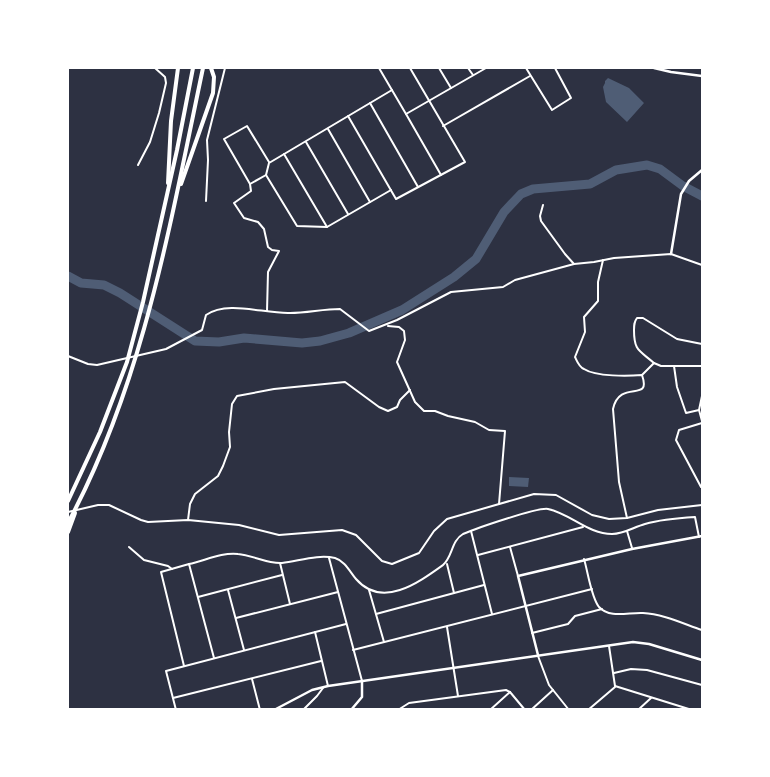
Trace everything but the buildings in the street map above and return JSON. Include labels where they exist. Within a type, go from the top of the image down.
[{"type":"highway","points":[[167,195],[171,121],[178,68]]},
{"type":"highway","points":[[68,501],[100,432],[127,362],[162,219],[193,68]]},
{"type":"highway","points":[[68,523],[108,435],[136,360],[176,197],[203,68]]},
{"type":"highway","points":[[176,197],[213,93],[214,77],[212,68]]},
{"type":"highway","points":[[68,532],[94,467]]},
{"type":"street","points":[[138,165],[150,142],[166,82],[165,76],[155,68]]},
{"type":"street","points":[[206,201],[207,140],[225,68]]},
{"type":"street","points":[[379,68],[441,175]]},
{"type":"street","points":[[348,116],[396,199],[465,162],[410,68]]},
{"type":"street","points":[[439,68],[451,88]]},
{"type":"street","points":[[468,68],[473,75]]},
{"type":"street","points":[[406,114],[486,68]]},
{"type":"street","points":[[526,68],[552,110],[571,98],[555,68]]},
{"type":"street","points":[[654,68],[702,76]]},
{"type":"street","points":[[443,126],[531,75]]},
{"type":"street","points":[[269,163],[392,90]]},
{"type":"street","points":[[370,103],[418,187]]},
{"type":"street","points":[[267,311],[268,272],[279,251],[272,250],[268,246],[264,229],[258,222],[244,218],[236,208],[234,203],[251,191],[250,184],[224,139],[247,126],[269,163],[266,175],[297,226],[327,227],[391,190]]},
{"type":"street","points":[[328,128],[370,202]]},
{"type":"street","points":[[306,142],[348,214]]},
{"type":"street","points":[[284,154],[327,227]]},
{"type":"street","points":[[671,254],[681,194],[689,180],[702,170]]},
{"type":"street","points":[[250,184],[266,175]]},
{"type":"street","points":[[543,205],[540,216],[541,221],[564,254],[574,264]]},
{"type":"street","points":[[68,356],[96,365],[156,352],[202,330],[206,315],[214,309],[252,309],[288,314],[340,309],[366,330],[386,325],[451,292],[503,287],[515,280],[574,264],[671,254],[702,265]]},
{"type":"street","points":[[603,260],[598,282],[598,300],[584,316],[585,332],[576,354],[577,362],[590,372],[620,376],[642,375],[654,363]]},
{"type":"street","points":[[702,344],[677,340],[643,318],[637,318],[634,322],[634,344],[639,351],[654,363],[661,366],[702,366]]},
{"type":"street","points":[[386,325],[399,327],[404,331],[405,340],[397,362],[417,404],[424,411],[435,411],[475,422],[489,430],[505,432],[499,504]]},
{"type":"street","points":[[674,366],[676,383],[686,413],[699,410]]},
{"type":"street","points":[[627,518],[619,482],[613,409],[615,402],[623,392],[638,392],[643,388],[642,375]]},
{"type":"street","points":[[188,520],[190,504],[194,494],[218,476],[223,466],[230,447],[229,425],[232,404],[237,396],[274,389],[345,382],[379,407],[388,411],[397,407],[400,400],[410,390]]},
{"type":"street","points":[[702,396],[702,404],[699,410],[702,422],[679,430],[676,440],[702,486]]},
{"type":"street","points":[[68,512],[98,505],[114,506],[148,522],[188,520],[239,525],[284,536],[342,530],[356,535],[382,561],[392,564],[419,553],[434,531],[447,518],[534,494],[550,494],[592,515],[609,519],[627,518],[658,510],[702,505]]},
{"type":"street","points":[[454,593],[446,563],[451,549],[459,536],[542,509],[557,512],[584,526],[610,534],[669,519],[695,517],[701,537],[584,559],[518,576]]},
{"type":"street","points":[[478,555],[584,526]]},
{"type":"street","points":[[471,531],[492,614]]},
{"type":"street","points":[[627,531],[632,549]]},
{"type":"street","points":[[510,546],[538,656],[547,681],[569,710]]},
{"type":"street","points":[[129,547],[144,560],[168,566],[172,569]]},
{"type":"street","points":[[184,666],[161,572],[227,554],[236,554],[280,563],[328,557],[342,562],[359,582],[369,590],[389,594],[424,578],[446,563]]},
{"type":"street","points":[[328,557],[362,681],[362,696],[351,710]]},
{"type":"street","points":[[584,559],[596,602],[602,609],[612,614],[652,614],[702,630]]},
{"type":"street","points":[[280,563],[290,604]]},
{"type":"street","points":[[190,564],[214,658]]},
{"type":"street","points":[[198,596],[282,575]]},
{"type":"street","points":[[376,614],[484,585]]},
{"type":"street","points":[[353,650],[592,589]]},
{"type":"street","points":[[228,590],[244,650]]},
{"type":"street","points":[[369,590],[384,642]]},
{"type":"street","points":[[236,618],[338,592]]},
{"type":"street","points":[[532,633],[568,624],[575,616],[602,609]]},
{"type":"street","points":[[176,710],[166,671],[346,624]]},
{"type":"street","points":[[448,626],[458,696]]},
{"type":"street","points":[[314,632],[328,686]]},
{"type":"street","points":[[274,710],[312,690],[328,686],[643,642],[702,660]]},
{"type":"street","points":[[609,646],[615,686]]},
{"type":"street","points":[[174,698],[321,661]]},
{"type":"street","points":[[614,673],[646,670],[702,685]]},
{"type":"street","points":[[252,679],[260,710]]},
{"type":"street","points":[[615,686],[690,709]]},
{"type":"street","points":[[588,710],[615,686]]},
{"type":"street","points":[[303,710],[324,687]]},
{"type":"street","points":[[398,710],[406,704],[506,690],[510,692],[525,710]]},
{"type":"street","points":[[531,710],[553,690]]},
{"type":"street","points":[[490,710],[510,692]]},
{"type":"street","points":[[638,710],[651,698]]},
{"type":"street","points":[[592,706],[596,710]]},
{"type":"water","points":[[608,78],[629,88],[644,103],[627,122],[606,102],[603,87]]},
{"type":"water","points":[[509,477],[529,478],[528,487],[509,486]]},
{"type":"waterway","points":[[68,276],[81,283],[104,285],[120,293],[195,341],[219,342],[244,338],[302,343],[320,341],[349,333],[402,310],[454,277],[476,259],[504,212],[521,194],[533,189],[590,184],[616,170],[647,165],[660,169],[683,186],[702,196]]}]
